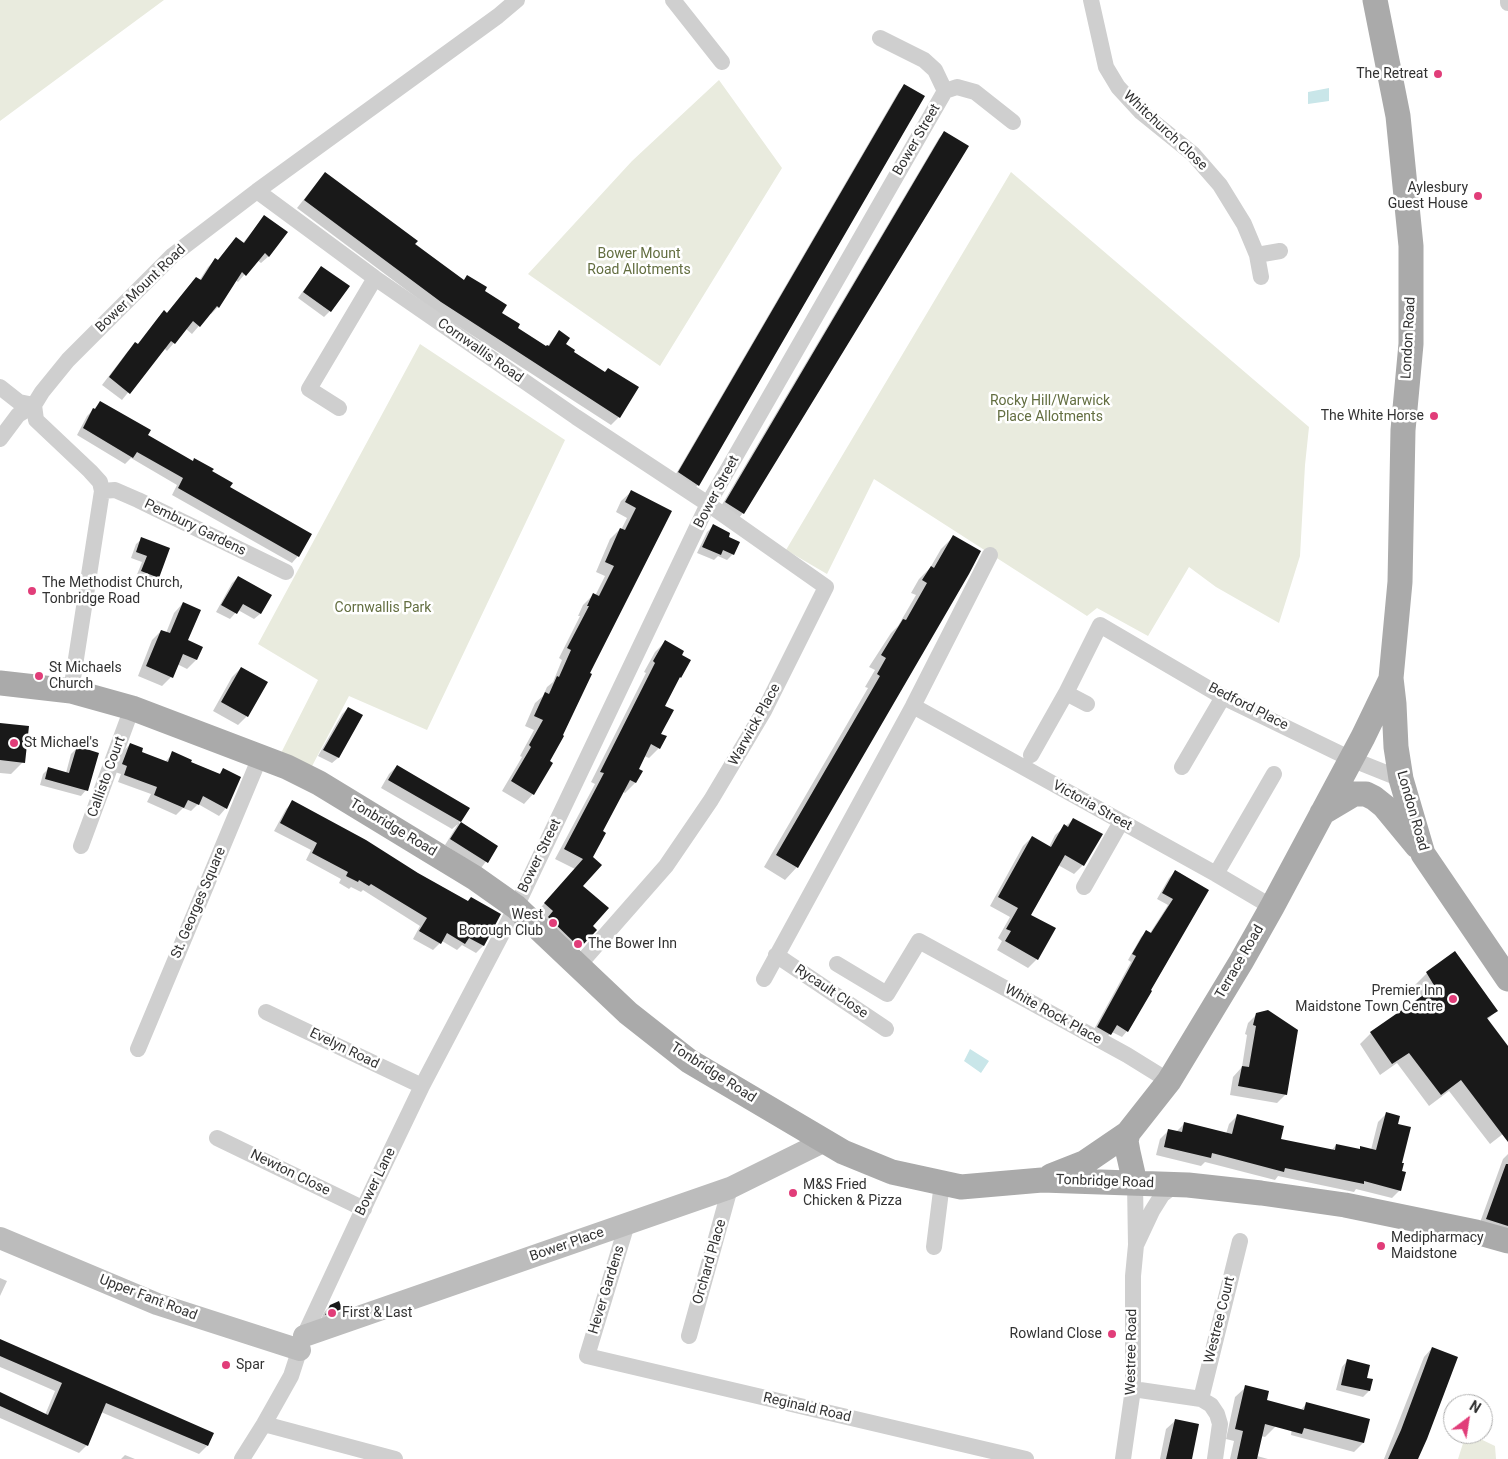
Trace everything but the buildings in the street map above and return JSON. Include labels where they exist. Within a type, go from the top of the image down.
[{"type":"main road","name":"London Road","points":[[1375,0],[1398,116],[1412,246],[1411,344],[1403,430],[1400,582],[1391,678],[1396,747],[1401,779],[1423,854],[1508,979]]},
{"type":"main road","name":"London Road","points":[[1322,813],[1363,737],[1391,678]]},
{"type":"main road","name":"Tonbridge Road","points":[[0,683],[71,691],[132,708],[287,767],[319,783],[475,878],[516,907],[628,1013],[689,1061],[824,1142],[892,1172],[961,1187],[1042,1180],[1175,1185],[1261,1193],[1345,1205],[1476,1232],[1508,1241]]},
{"type":"main road","points":[[1322,813],[1354,794],[1366,794],[1384,806],[1423,854]]},
{"type":"main road","name":"Terrace Road","points":[[1042,1180],[1084,1163],[1128,1133],[1169,1081],[1241,962],[1322,813]]},
{"type":"main road","name":"Westree Road","points":[[1128,1133],[1126,1141],[1135,1184]]},
{"type":"street","name":"Bower Mount Road","points":[[0,439],[18,415],[34,405],[52,378],[68,360],[173,256],[257,191],[498,16],[517,0]]},
{"type":"street","points":[[673,0],[722,62]]},
{"type":"street","name":"Whitchurch Close","points":[[1091,0],[1106,67],[1118,87],[1141,112],[1193,154],[1220,184],[1244,224],[1257,255],[1261,277]]},
{"type":"street","points":[[880,38],[924,60],[934,70],[945,91],[957,87],[975,92],[1014,122]]},
{"type":"street","name":"Bower Street","points":[[516,907],[708,504],[945,91]]},
{"type":"street","name":"Cornwallis Road","points":[[257,191],[375,278],[560,406],[708,504]]},
{"type":"street","points":[[1257,255],[1280,252]]},
{"type":"street","points":[[340,408],[309,389],[375,278]]},
{"type":"street","points":[[0,386],[19,402],[34,405],[36,420],[100,482],[102,491],[71,691]]},
{"type":"street","name":"Pembury Gardens","points":[[102,491],[115,490],[138,500],[286,572]]},
{"type":"street","name":"Warwick Place","points":[[579,965],[666,866],[712,800],[764,711],[826,587],[708,504]]},
{"type":"street","points":[[764,978],[912,706],[990,555]]},
{"type":"street","name":"Bedford Place","points":[[1066,693],[1100,625],[1223,697],[1351,758],[1401,779]]},
{"type":"street","points":[[1031,754],[1066,693],[1087,704]]},
{"type":"street","points":[[1182,766],[1223,697]]},
{"type":"street","name":"Victoria Street","points":[[912,706],[1216,874],[1272,907]]},
{"type":"street","name":"Callisto Court","points":[[81,846],[132,708]]},
{"type":"street","name":"St. Georges Square","points":[[138,1049],[260,757]]},
{"type":"street","points":[[1216,874],[1274,774]]},
{"type":"street","points":[[1084,887],[1120,822]]},
{"type":"street","name":"Bower Lane","points":[[242,1459],[264,1424],[290,1376],[302,1343],[422,1086],[516,907]]},
{"type":"street","name":"White Rock Place","points":[[837,964],[887,994],[919,942],[1127,1055],[1169,1081]]},
{"type":"street","name":"Rycault Close","points":[[776,955],[886,1029]]},
{"type":"street","name":"Evelyn Road","points":[[266,1012],[422,1086]]},
{"type":"street","name":"Newton Close","points":[[217,1138],[364,1209]]},
{"type":"street","name":"Bower Place","points":[[302,1343],[730,1188],[824,1142]]},
{"type":"street","points":[[934,1247],[942,1183]]},
{"type":"street","name":"Westree Road","points":[[1122,1459],[1133,1389],[1133,1276],[1136,1245],[1135,1184]]},
{"type":"street","name":"Westree Road","points":[[1136,1245],[1162,1195],[1175,1185]]},
{"type":"street","name":"Orchard Place","points":[[689,1336],[730,1188]]},
{"type":"street","name":"Hever Gardens","points":[[586,1356],[627,1224]]},
{"type":"street","name":"Upper Fant Road","points":[[0,1238],[157,1304],[302,1343]]},
{"type":"street","name":"Westree Court","points":[[1201,1399],[1240,1241]]},
{"type":"street","name":"Reginald Road","points":[[586,1356],[1026,1459]]},
{"type":"street","points":[[1133,1389],[1201,1399],[1211,1405],[1217,1414],[1220,1424],[1215,1459]]},
{"type":"street","points":[[264,1424],[395,1459]]},
{"type":"green space","points":[[0,0],[164,0],[0,121]]},
{"type":"green space","name":"Bower Mount Road Allotments","points":[[719,80],[782,168],[660,366],[528,274],[632,161]]},
{"type":"green space","name":"Rocky Hill/Warwick Place Allotments","points":[[1011,172],[1309,427],[1300,556],[1279,623],[1216,587],[1189,567],[1148,636],[1097,608],[1087,616],[874,479],[827,574],[786,550]]},
{"type":"green space","name":"Cornwallis Park","points":[[420,344],[565,440],[427,730],[349,696],[311,768],[280,755],[318,680],[258,644]]},
{"type":"green space","points":[[1463,1444],[1491,1444],[1495,1446],[1496,1459],[1458,1459]]},
{"type":"water","points":[[1329,88],[1329,101],[1308,104],[1308,92]]},
{"type":"water","points":[[970,1049],[989,1061],[981,1073],[964,1061]]},
{"type":"place","name":"The Retreat","points":[[1438,74]]},
{"type":"place","name":"Aylesbury Guest House","points":[[1478,196]]},
{"type":"place","name":"The White Horse","points":[[1434,416]]},
{"type":"place","name":"The Methodist Church, Tonbridge Road","points":[[32,591]]},
{"type":"place","name":"St Michaels Church","points":[[39,676]]},
{"type":"place","name":"St Michael's","points":[[14,743]]},
{"type":"place","name":"West Borough Club","points":[[553,923]]},
{"type":"place","name":"The Bower Inn","points":[[578,944]]},
{"type":"place","name":"Premier Inn Maidstone Town Centre","points":[[1453,999]]},
{"type":"place","name":"M&S Fried Chicken & Pizza","points":[[793,1193]]},
{"type":"place","name":"Medipharmacy Maidstone","points":[[1381,1246]]},
{"type":"place","name":"First & Last","points":[[332,1313]]},
{"type":"place","name":"Rowland Close","points":[[1112,1334]]},
{"type":"place","name":"Spar","points":[[226,1365]]}]
